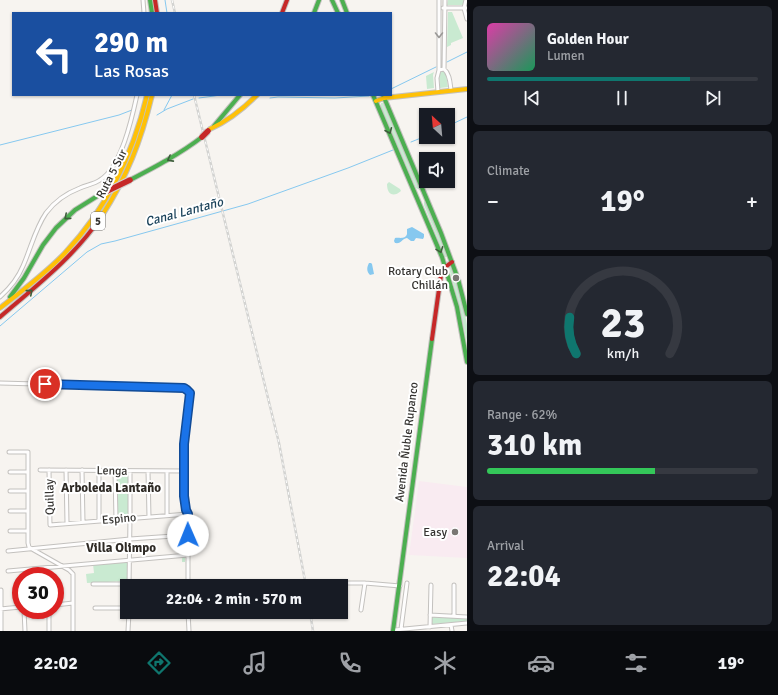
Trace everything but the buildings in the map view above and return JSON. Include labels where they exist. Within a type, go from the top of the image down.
[{"type":"main road","points":[[150,0],[152,12]]},
{"type":"main road","points":[[155,0],[157,12]]},
{"type":"main road","points":[[282,12],[286,0]]},
{"type":"main road","points":[[314,12],[319,0]]},
{"type":"main road","points":[[332,0],[338,12]]},
{"type":"main road","points":[[342,0],[347,12]]},
{"type":"main road","points":[[392,95],[467,88]]},
{"type":"main road","name":"Ruta 5 Sur","points":[[0,308],[57,260],[74,243],[98,212],[113,188],[128,156],[139,126],[147,96]]},
{"type":"main road","name":"Ruta 5 Sur","points":[[0,317],[60,265],[78,246],[100,218],[127,172],[147,118],[152,96]]},
{"type":"main road","points":[[0,308],[24,278],[43,245],[56,228],[75,210],[188,148],[209,130],[239,96]]},
{"type":"main road","points":[[209,130],[227,120],[256,96]]},
{"type":"main road","points":[[373,96],[438,245],[465,337],[467,362]]},
{"type":"main road","points":[[376,102],[383,96],[426,193],[452,262],[464,299],[467,314]]},
{"type":"main road","points":[[417,197],[426,193]]},
{"type":"main road","points":[[445,265],[452,262]]},
{"type":"main road","name":"Avenida Ñuble Rupanco","points":[[394,631],[440,278],[445,265]]},
{"type":"main road","points":[[464,299],[467,305]]},
{"type":"street","points":[[143,0],[144,12]]},
{"type":"street","points":[[438,92],[439,0]]},
{"type":"street","points":[[445,0],[444,69],[449,77],[451,90]]},
{"type":"street","points":[[466,0],[465,8],[467,18]]},
{"type":"street","points":[[439,8],[465,8]]},
{"type":"street","points":[[439,70],[444,69]]},
{"type":"street","points":[[0,297],[11,286],[20,272],[37,229],[43,217],[50,208],[68,194],[99,181],[110,172],[117,160],[125,139],[137,96]]},
{"type":"street","points":[[0,383],[184,388],[190,393],[184,444],[185,503],[188,514],[188,579]]},
{"type":"street","points":[[10,452],[28,452],[28,543],[31,548],[70,570],[72,574],[73,631]]},
{"type":"street","name":"Lenga","points":[[40,470],[184,471]]},
{"type":"street","name":"Quillay","points":[[49,470],[50,525]]},
{"type":"street","points":[[66,470],[67,524]]},
{"type":"street","points":[[82,470],[83,522]]},
{"type":"street","points":[[99,470],[99,521]]},
{"type":"street","points":[[115,471],[116,520]]},
{"type":"street","points":[[129,579],[130,471]]},
{"type":"street","points":[[148,471],[149,517]]},
{"type":"street","points":[[167,471],[167,515]]},
{"type":"street","points":[[10,472],[28,472]]},
{"type":"street","points":[[10,492],[28,491]]},
{"type":"street","points":[[10,511],[28,511]]},
{"type":"street","name":"Espino","points":[[50,525],[188,514]]},
{"type":"street","points":[[10,531],[28,531]]},
{"type":"street","points":[[8,551],[188,535]]},
{"type":"street","points":[[8,571],[188,555]]},
{"type":"street","points":[[401,630],[407,583]]},
{"type":"street","points":[[93,584],[120,585]]},
{"type":"street","points":[[348,584],[400,586]]},
{"type":"street","points":[[361,610],[365,584]]},
{"type":"street","points":[[430,627],[431,585]]},
{"type":"street","points":[[454,585],[454,616]]},
{"type":"street","points":[[1,590],[1,631]]},
{"type":"street","points":[[64,604],[73,603]]},
{"type":"street","points":[[1,609],[12,608]]},
{"type":"street","points":[[95,608],[120,608]]},
{"type":"street","points":[[430,616],[467,617]]},
{"type":"street","points":[[24,619],[24,631]]},
{"type":"street","points":[[49,619],[49,631]]},
{"type":"street","points":[[128,631],[129,619]]},
{"type":"street","points":[[188,619],[189,631]]},
{"type":"street","points":[[394,631],[424,629],[451,624],[467,623]]},
{"type":"street","points":[[451,624],[452,631]]},
{"type":"shaded area","points":[[419,481],[467,487],[467,558],[409,555]]},
{"type":"green space","points":[[448,0],[464,0],[464,4],[447,5]]},
{"type":"green space","points":[[448,12],[452,12],[463,38],[451,43],[451,45],[447,47]]},
{"type":"green space","points":[[443,71],[446,74],[448,87],[440,88],[439,76]]},
{"type":"green space","points":[[434,72],[434,88],[427,89],[426,76]]},
{"type":"green space","points":[[381,103],[383,103],[419,189],[416,188],[381,107]]},
{"type":"green space","points":[[389,182],[401,191],[391,194],[387,187]]},
{"type":"green space","points":[[426,201],[447,253],[448,256],[446,257],[424,205],[424,202]]},
{"type":"green space","points":[[452,267],[465,314],[467,325],[467,342],[449,268]]},
{"type":"green space","points":[[116,474],[128,474],[130,517],[118,518]]},
{"type":"green space","points":[[183,520],[185,520],[185,562],[182,562]]},
{"type":"green space","points":[[128,560],[128,579],[120,579],[120,581],[87,583],[86,574],[94,573],[93,564]]},
{"type":"green space","points":[[432,617],[467,618],[467,621],[432,624]]},
{"type":"water","points":[[412,227],[424,234],[423,239],[416,238],[414,241],[411,241],[407,238],[399,243],[395,243],[395,238],[405,237],[407,234],[407,229]]},
{"type":"water","points":[[369,263],[372,264],[374,274],[370,275],[367,270]]},
{"type":"waterway","points":[[165,0],[167,12]]},
{"type":"waterway","points":[[447,62],[467,52]]},
{"type":"waterway","points":[[392,89],[436,67]]},
{"type":"waterway","points":[[164,110],[171,96]]},
{"type":"waterway","points":[[199,98],[213,96]]},
{"type":"waterway","points":[[270,98],[335,98],[369,96]]},
{"type":"waterway","points":[[157,115],[167,109],[193,99]]},
{"type":"waterway","points":[[0,145],[119,115],[132,110]]},
{"type":"waterway","name":"Canal Lantaño","points":[[455,123],[467,117]]},
{"type":"waterway","name":"Canal Lantaño","points":[[411,142],[419,139]]},
{"type":"waterway","name":"Canal Lantaño","points":[[0,326],[87,252],[101,244],[248,204],[393,150]]},
{"type":"railway","points":[[172,0],[175,12]]},
{"type":"railway","points":[[194,96],[279,443],[305,579]]},
{"type":"railway","points":[[311,619],[313,631]]},
{"type":"traffic: fast","points":[[150,0],[152,12]]},
{"type":"traffic: fast","points":[[314,12],[319,0]]},
{"type":"traffic: fast","points":[[332,0],[338,12]]},
{"type":"traffic: fast","points":[[342,0],[347,12]]},
{"type":"traffic: fast","points":[[214,126],[239,96]]},
{"type":"traffic: fast","points":[[373,96],[442,257],[457,307],[467,362]]},
{"type":"traffic: fast","points":[[383,96],[441,233],[458,279],[467,314]]},
{"type":"traffic: fast","points":[[130,180],[176,155],[202,137]]},
{"type":"traffic: fast","points":[[10,297],[24,278],[43,245],[56,228],[75,210],[99,195]]},
{"type":"traffic: fast","points":[[393,631],[432,339]]},
{"type":"traffic: slow","points":[[376,101],[384,98],[467,89]]},
{"type":"traffic: slow","points":[[0,308],[50,268],[65,253],[94,217],[106,199],[126,159],[134,139],[147,96]]},
{"type":"traffic: slow","points":[[101,217],[126,173],[138,143],[152,96]]},
{"type":"traffic: slow","points":[[210,129],[235,114],[256,96]]},
{"type":"traffic: jam","points":[[155,0],[157,12]]},
{"type":"traffic: jam","points":[[282,12],[287,0]]},
{"type":"traffic: jam","points":[[202,137],[208,131]]},
{"type":"traffic: jam","points":[[99,195],[130,180]]},
{"type":"traffic: jam","points":[[0,317],[67,258],[101,217]]},
{"type":"traffic: jam","points":[[432,339],[441,275],[444,268],[452,262]]},
{"type":"place","name":"Rotary Club Chillán","points":[[456,278]]},
{"type":"place","name":"Easy","points":[[455,532]]},
{"type":"district","name":"Arboleda Lantaño","points":[[111,488]]},
{"type":"district","name":"Villa Olimpo","points":[[121,548]]},
{"type":"route","points":[[45,384],[184,388],[190,393],[184,444],[184,496],[188,514],[188,535]]}]
